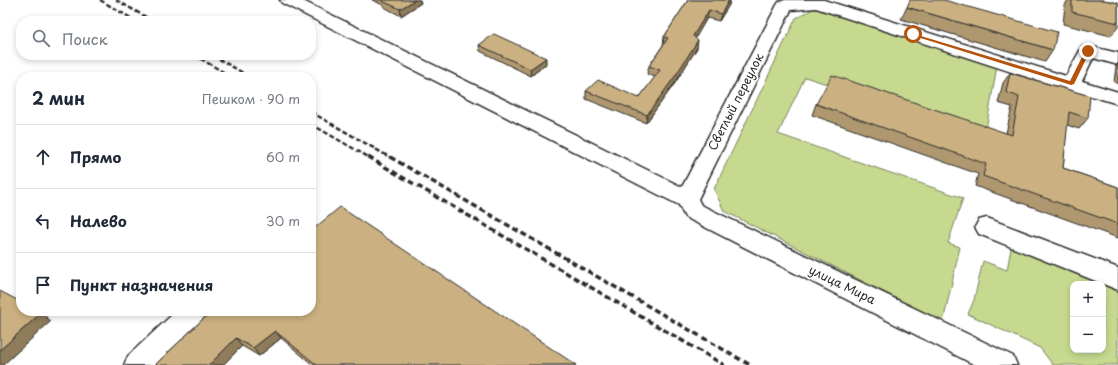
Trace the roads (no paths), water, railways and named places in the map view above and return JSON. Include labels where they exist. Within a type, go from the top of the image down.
[{"type":"street","points":[[288,0],[686,199]]},
{"type":"street","points":[[783,2],[817,3],[1118,98]]},
{"type":"street","name":"Светлый переулок","points":[[686,199],[783,2]]},
{"type":"street","points":[[1071,84],[1088,51],[1118,59]]},
{"type":"street","name":"улица Мира","points":[[686,199],[693,211],[1003,365]]},
{"type":"street","points":[[987,228],[1118,279]]},
{"type":"street","points":[[138,365],[189,316]]},
{"type":"railway","points":[[100,0],[127,16]]},
{"type":"railway","points":[[116,0],[144,16]]},
{"type":"railway","points":[[203,60],[223,72]]},
{"type":"railway","points":[[221,60],[241,72]]},
{"type":"railway","points":[[316,115],[391,158]]},
{"type":"railway","points":[[316,127],[370,158]]},
{"type":"railway","points":[[368,157],[724,365]]},
{"type":"railway","points":[[390,157],[750,365]]}]
